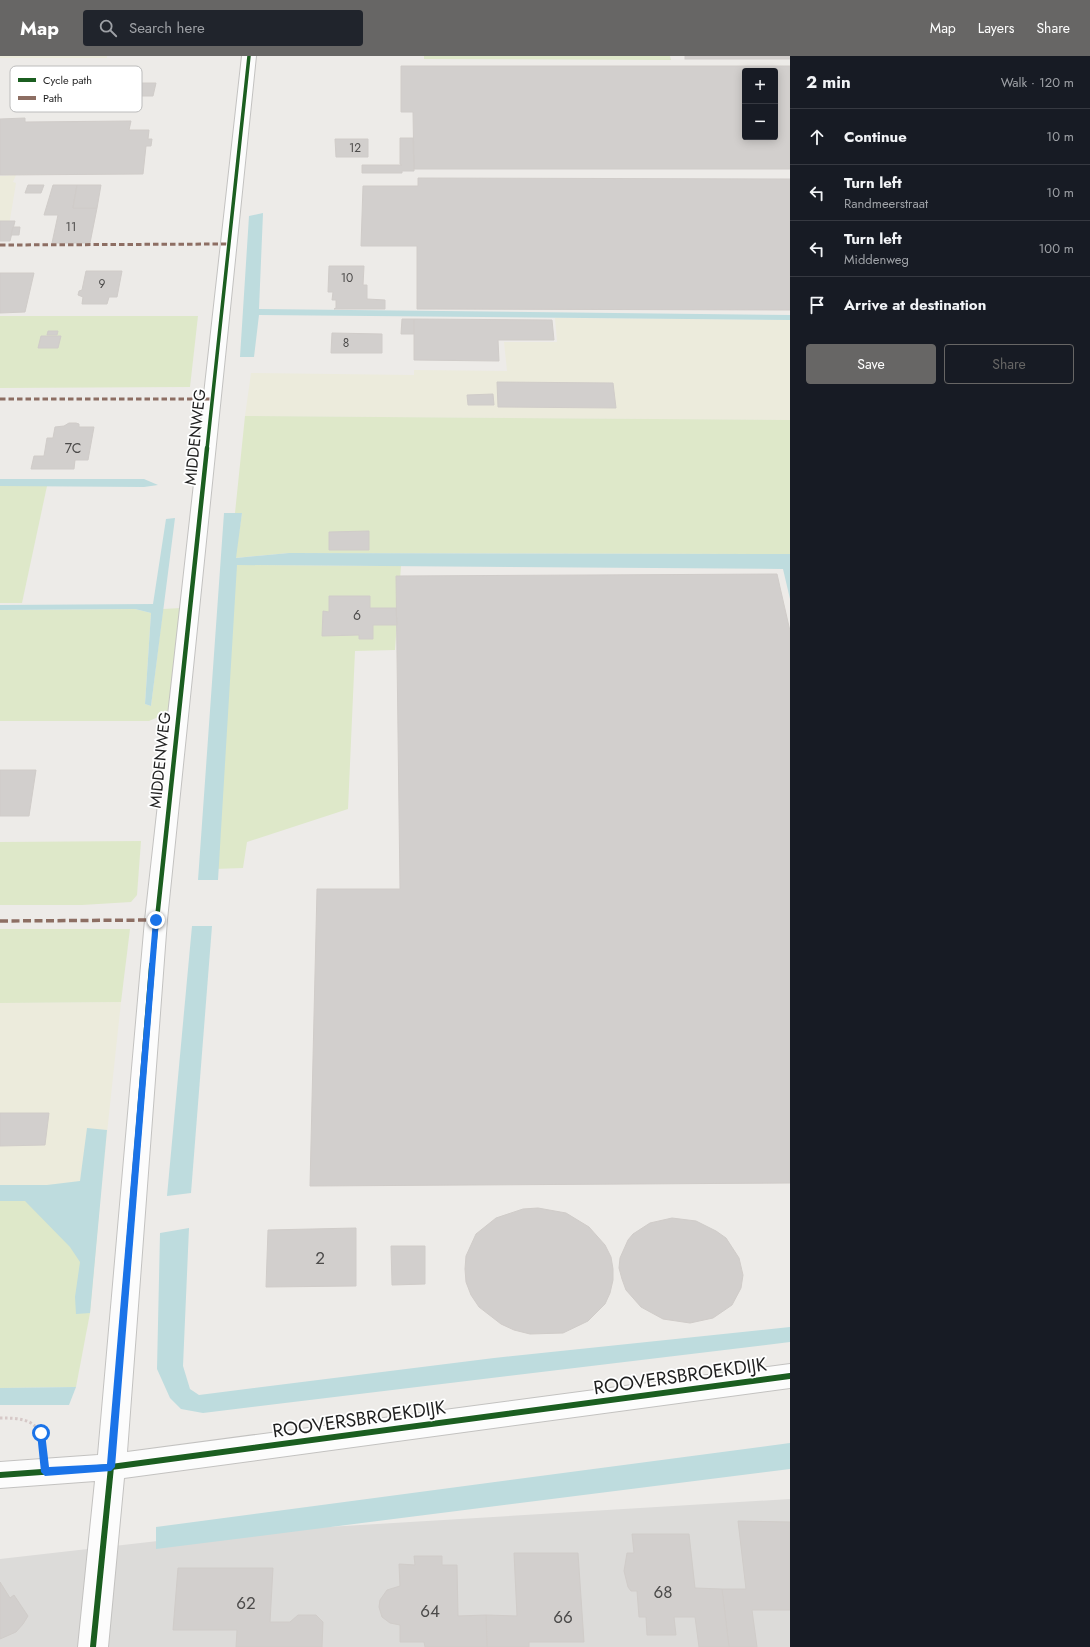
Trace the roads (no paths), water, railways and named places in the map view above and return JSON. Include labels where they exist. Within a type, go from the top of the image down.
[{"type":"street","name":"MIDDENWEG","points":[[111,1467],[156,920],[249,56]]},
{"type":"street","name":"ROOVERSBROEKDIJK","points":[[0,1475],[111,1467],[790,1376]]},
{"type":"street","points":[[93,1647],[111,1467]]},
{"type":"water","points":[[263,213],[259,309],[790,315],[790,320],[259,315],[254,357],[240,357],[249,216]]},
{"type":"water","points":[[0,479],[144,479],[158,485],[144,487],[0,486]]},
{"type":"water","points":[[224,513],[242,513],[236,558],[289,553],[790,554],[790,599],[783,569],[237,565],[218,880],[198,880]]},
{"type":"water","points":[[175,518],[151,706],[145,704],[151,613],[135,609],[0,610],[0,605],[153,604],[166,519]]},
{"type":"water","points":[[192,926],[212,926],[191,1193],[167,1196]]},
{"type":"water","points":[[87,1128],[107,1130],[90,1313],[76,1314],[75,1297],[80,1262],[70,1247],[25,1201],[0,1201],[0,1185],[47,1185],[80,1181]]},
{"type":"water","points":[[189,1228],[183,1366],[190,1389],[199,1395],[494,1358],[790,1327],[790,1342],[203,1413],[181,1409],[170,1398],[157,1369],[160,1233]]},
{"type":"water","points":[[76,1387],[69,1405],[0,1405],[0,1388]]},
{"type":"water","points":[[790,1443],[790,1469],[156,1549],[156,1527]]}]
